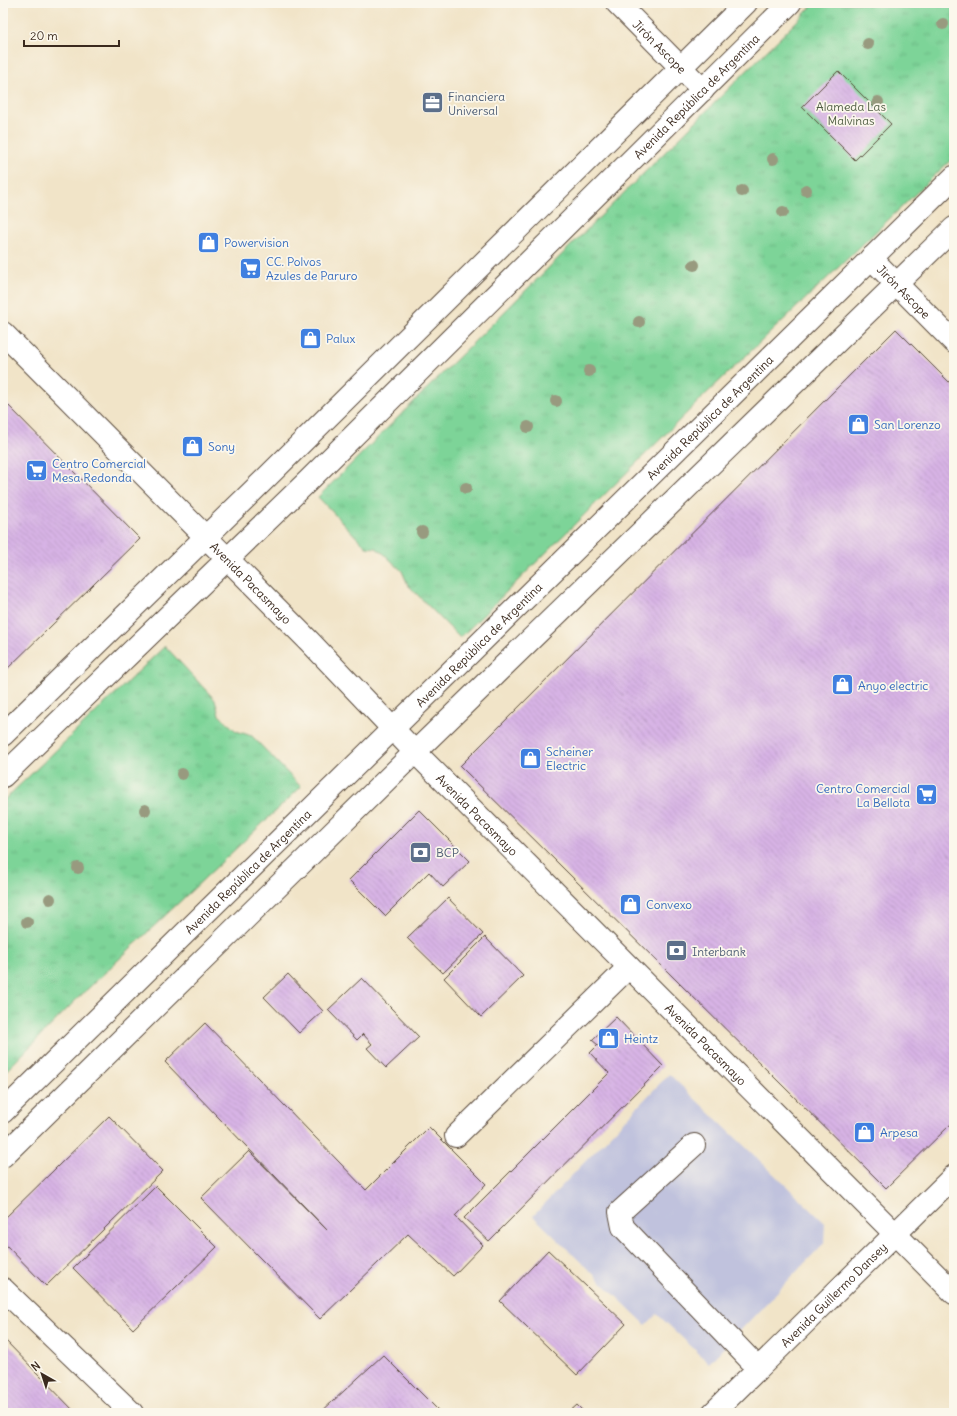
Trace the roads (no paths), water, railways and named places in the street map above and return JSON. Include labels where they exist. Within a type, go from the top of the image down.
[{"type":"street","name":"Jirón Ascope","points":[[617,3],[703,90]]},
{"type":"street","points":[[3,735],[206,537],[746,3]]},
{"type":"street","name":"Avenida República de Argentina","points":[[3,776],[309,480],[790,3]]},
{"type":"street","name":"Avenida República de Argentina","points":[[3,1112],[954,177]]},
{"type":"street","points":[[3,1156],[415,752],[954,228]]},
{"type":"street","name":"Jirón Ascope","points":[[871,258],[954,342]]},
{"type":"street","name":"Avenida Pacasmayo","points":[[3,333],[310,642],[392,729],[954,1293]]},
{"type":"street","points":[[456,1136],[629,967]]},
{"type":"street","points":[[694,1145],[620,1212],[623,1227],[758,1368]]},
{"type":"street","name":"Avenida Guillermo Dansey","points":[[712,1413],[954,1176]]},
{"type":"street","points":[[3,1289],[132,1413]]},
{"type":"place","name":"Financiera Universal","points":[[432,103]]},
{"type":"place","name":"Powervision","points":[[209,242]]},
{"type":"place","name":"CC. Polvos Azules de Paruro","points":[[250,268]]},
{"type":"place","name":"Palux","points":[[311,338]]},
{"type":"place","name":"San Lorenzo","points":[[858,424]]},
{"type":"place","name":"Sony","points":[[193,446]]},
{"type":"place","name":"Centro Comercial Mesa Redonda","points":[[37,470]]},
{"type":"place","name":"Anyo electric","points":[[842,685]]},
{"type":"place","name":"Scheiner Electric","points":[[530,758]]},
{"type":"place","name":"Centro Comercial La Bellota","points":[[926,795]]},
{"type":"place","name":"BCP","points":[[421,852]]},
{"type":"place","name":"Convexo","points":[[631,904]]},
{"type":"place","name":"Interbank","points":[[676,951]]},
{"type":"place","name":"Heintz","points":[[608,1038]]},
{"type":"place","name":"Arpesa","points":[[865,1132]]},
{"type":"park label","name":"Alameda Las Malvinas","points":[[851,113]]}]
